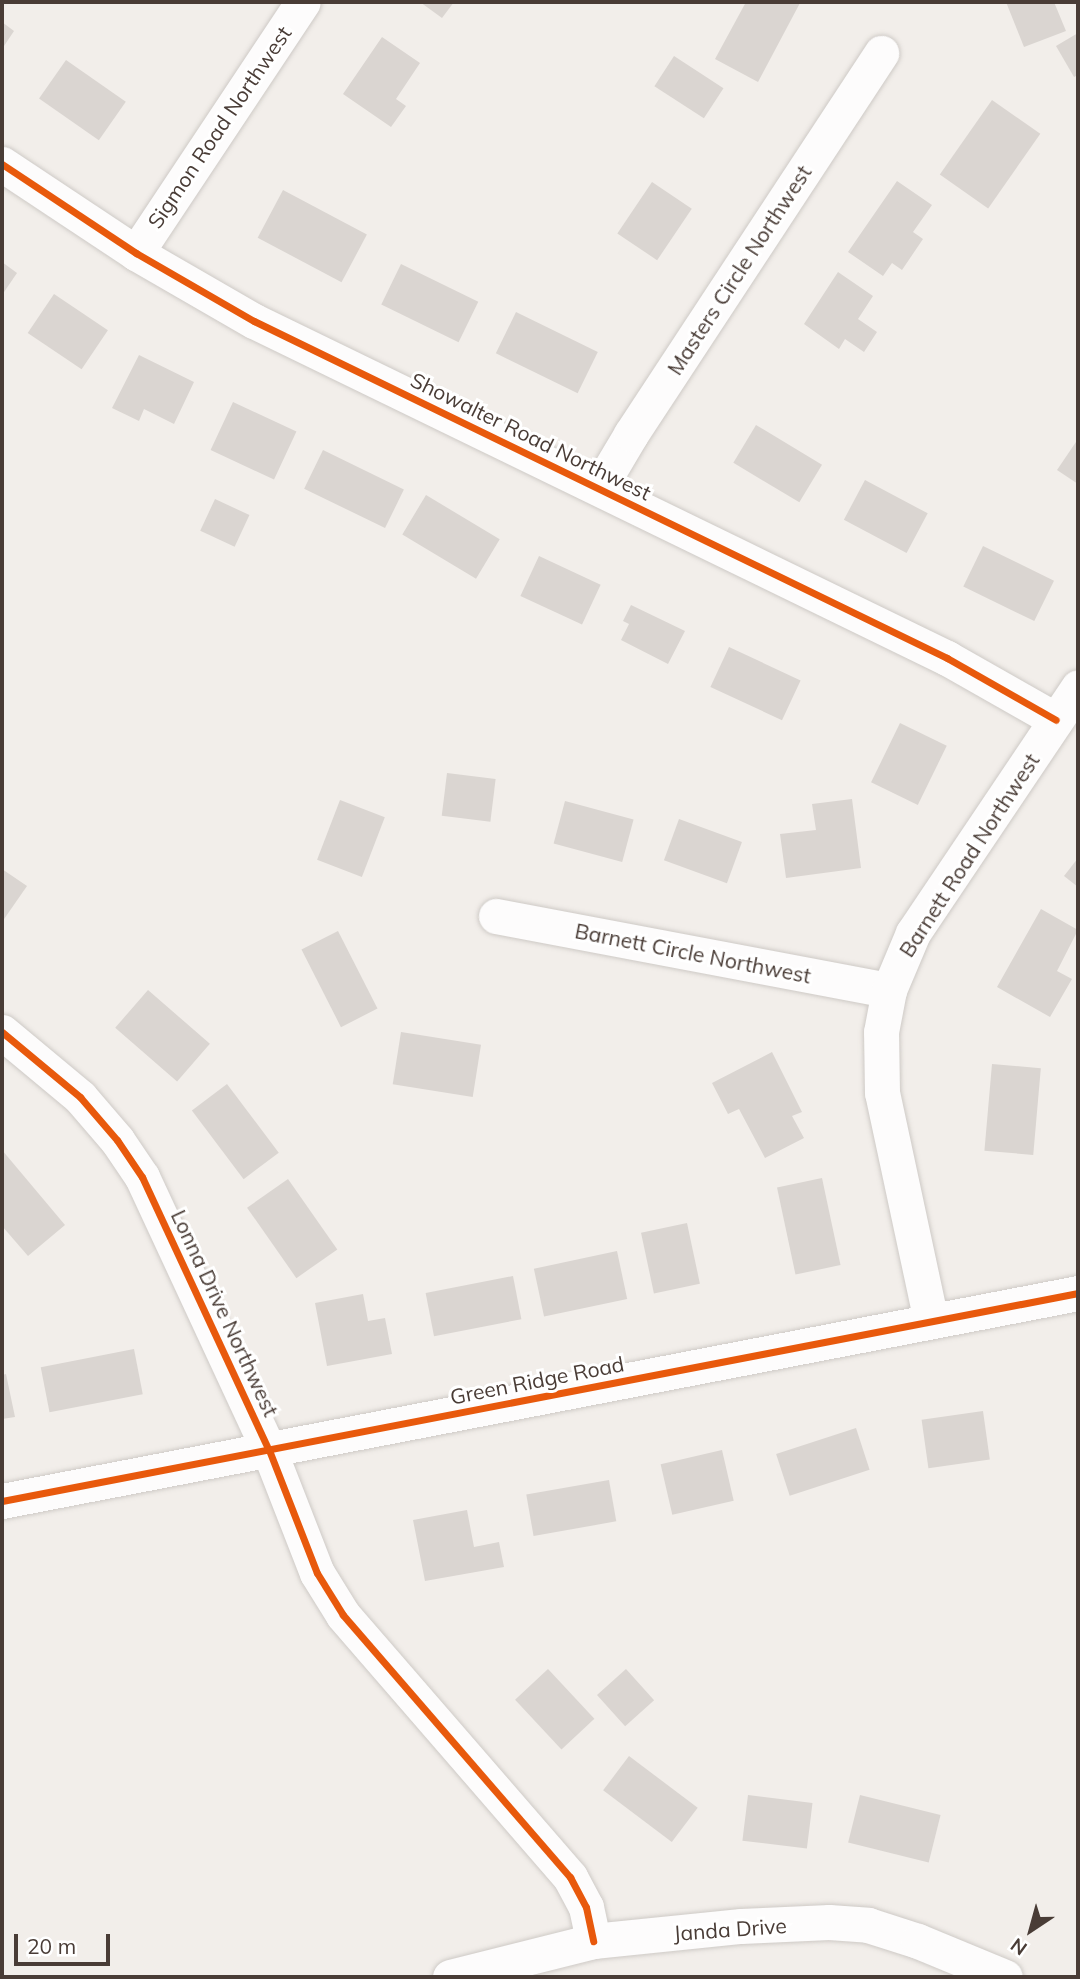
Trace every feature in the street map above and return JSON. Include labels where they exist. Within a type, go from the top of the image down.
[{"type":"street","name":"Sigmon Road Northwest","points":[[136,253],[303,2]]},
{"type":"street","name":"Masters Circle Northwest","points":[[600,488],[631,434],[881,53]]},
{"type":"street","name":"Showalter Road Northwest","points":[[2,164],[136,253],[254,321],[947,658],[1056,720]]},
{"type":"street","name":"Barnett Road Northwest","points":[[930,1321],[882,1093],[881,1032],[889,990],[913,933],[1078,687]]},
{"type":"street","name":"Barnett Circle Northwest","points":[[496,916],[889,990]]},
{"type":"street","name":"Lonna Drive Northwest","points":[[2,1032],[80,1097],[117,1140],[142,1177],[269,1450],[309,1555],[343,1615],[570,1877],[586,1907],[593,1941]]},
{"type":"street","name":"Green Ridge Road","points":[[2,1501],[1078,1293]]},
{"type":"street","name":"Janda Drive","points":[[450,1977],[593,1941],[741,1926],[829,1922],[868,1925],[918,1941],[1005,1977]]},
{"type":"building","points":[[420,2],[454,2],[442,18]]},
{"type":"building","points":[[746,2],[800,3],[758,82],[715,59]]},
{"type":"building","points":[[1006,2],[1054,2],[1066,31],[1024,47]]},
{"type":"building","points":[[2,22],[14,31],[2,49]]},
{"type":"building","points":[[1078,33],[1078,75],[1074,77],[1056,46]]},
{"type":"building","points":[[382,37],[420,63],[396,99],[406,106],[391,127],[343,94]]},
{"type":"building","points":[[674,56],[723,88],[704,118],[654,86]]},
{"type":"building","points":[[66,60],[126,102],[99,140],[39,99]]},
{"type":"building","points":[[992,100],[1040,134],[988,208],[940,175]]},
{"type":"building","points":[[897,181],[932,205],[913,232],[923,239],[902,270],[892,263],[883,276],[848,252]]},
{"type":"building","points":[[652,182],[692,209],[657,260],[617,233]]},
{"type":"building","points":[[283,190],[367,235],[342,282],[258,238]]},
{"type":"building","points":[[2,262],[17,273],[2,295]]},
{"type":"building","points":[[401,264],[478,302],[459,342],[381,304]]},
{"type":"building","points":[[838,272],[873,296],[858,319],[877,332],[864,352],[845,339],[839,349],[804,324]]},
{"type":"building","points":[[54,294],[108,330],[82,369],[28,333]]},
{"type":"building","points":[[516,312],[598,352],[578,393],[496,353]]},
{"type":"building","points":[[139,355],[194,382],[174,424],[144,409],[139,421],[112,408]]},
{"type":"building","points":[[233,402],[296,432],[274,480],[211,450]]},
{"type":"building","points":[[756,425],[822,465],[799,502],[733,463]]},
{"type":"building","points":[[1078,439],[1078,484],[1057,470]]},
{"type":"building","points":[[323,450],[404,489],[385,528],[304,489]]},
{"type":"building","points":[[865,480],[928,513],[907,553],[844,520]]},
{"type":"building","points":[[426,495],[500,539],[476,579],[402,534]]},
{"type":"building","points":[[215,499],[249,515],[235,547],[200,531]]},
{"type":"building","points":[[983,546],[1054,581],[1034,621],[963,586]]},
{"type":"building","points":[[539,556],[601,585],[582,625],[520,596]]},
{"type":"building","points":[[631,605],[685,631],[668,664],[621,640],[629,624],[623,621]]},
{"type":"building","points":[[729,647],[801,680],[782,720],[710,687]]},
{"type":"building","points":[[900,723],[947,746],[918,805],[871,782]]},
{"type":"building","points":[[447,773],[496,779],[490,822],[442,816]]},
{"type":"building","points":[[852,799],[861,868],[786,878],[780,834],[816,830],[812,804]]},
{"type":"building","points":[[340,800],[385,817],[362,877],[317,860]]},
{"type":"building","points":[[565,801],[634,819],[622,862],[554,844]]},
{"type":"building","points":[[679,819],[742,842],[727,883],[664,860]]},
{"type":"building","points":[[1078,858],[1078,887],[1064,876]]},
{"type":"building","points":[[2,869],[27,886],[2,922]]},
{"type":"building","points":[[1041,909],[1078,930],[1057,971],[1072,979],[1050,1017],[997,987]]},
{"type":"building","points":[[338,931],[377,1009],[341,1027],[301,950]]},
{"type":"building","points":[[148,990],[210,1044],[177,1082],[115,1028]]},
{"type":"building","points":[[401,1032],[481,1045],[473,1097],[393,1084]]},
{"type":"building","points":[[772,1052],[802,1112],[792,1116],[804,1138],[765,1158],[739,1109],[728,1114],[712,1083]]},
{"type":"building","points":[[992,1064],[1041,1068],[1033,1155],[984,1151]]},
{"type":"building","points":[[227,1084],[279,1153],[244,1179],[192,1110]]},
{"type":"building","points":[[2,1150],[65,1225],[28,1256],[2,1226]]},
{"type":"building","points":[[822,1178],[841,1265],[796,1275],[777,1188]]},
{"type":"building","points":[[288,1179],[337,1249],[296,1278],[247,1208]]},
{"type":"building","points":[[687,1223],[700,1284],[654,1293],[641,1233]]},
{"type":"building","points":[[617,1251],[627,1299],[544,1317],[534,1269]]},
{"type":"building","points":[[513,1276],[521,1319],[434,1336],[426,1293]]},
{"type":"building","points":[[363,1294],[368,1321],[385,1318],[392,1354],[327,1366],[315,1303]]},
{"type":"building","points":[[134,1349],[143,1394],[50,1412],[41,1367]]},
{"type":"building","points":[[6,1374],[15,1417],[2,1419],[2,1375]]},
{"type":"building","points":[[983,1411],[990,1460],[928,1468],[922,1420]]},
{"type":"building","points":[[856,1428],[870,1470],[790,1496],[776,1454]]},
{"type":"building","points":[[722,1450],[734,1501],[672,1515],[661,1464]]},
{"type":"building","points":[[609,1480],[616,1521],[534,1536],[526,1495]]},
{"type":"building","points":[[467,1510],[474,1547],[499,1542],[504,1567],[425,1581],[413,1520]]},
{"type":"building","points":[[548,1669],[594,1719],[561,1749],[515,1700]]},
{"type":"building","points":[[626,1669],[654,1700],[625,1726],[597,1695]]},
{"type":"building","points":[[629,1756],[698,1808],[672,1842],[603,1790]]},
{"type":"building","points":[[748,1795],[813,1803],[807,1849],[742,1841]]},
{"type":"building","points":[[860,1795],[941,1815],[929,1863],[848,1843]]},
{"type":"cycle path","points":[[2,164],[136,253],[254,321],[947,658],[1056,720]]},
{"type":"cycle path","points":[[2,1032],[80,1097],[117,1140],[142,1177],[269,1450],[317,1573],[343,1615],[570,1877],[586,1907],[593,1941]]},
{"type":"cycle path","points":[[2,1501],[1078,1293]]}]
